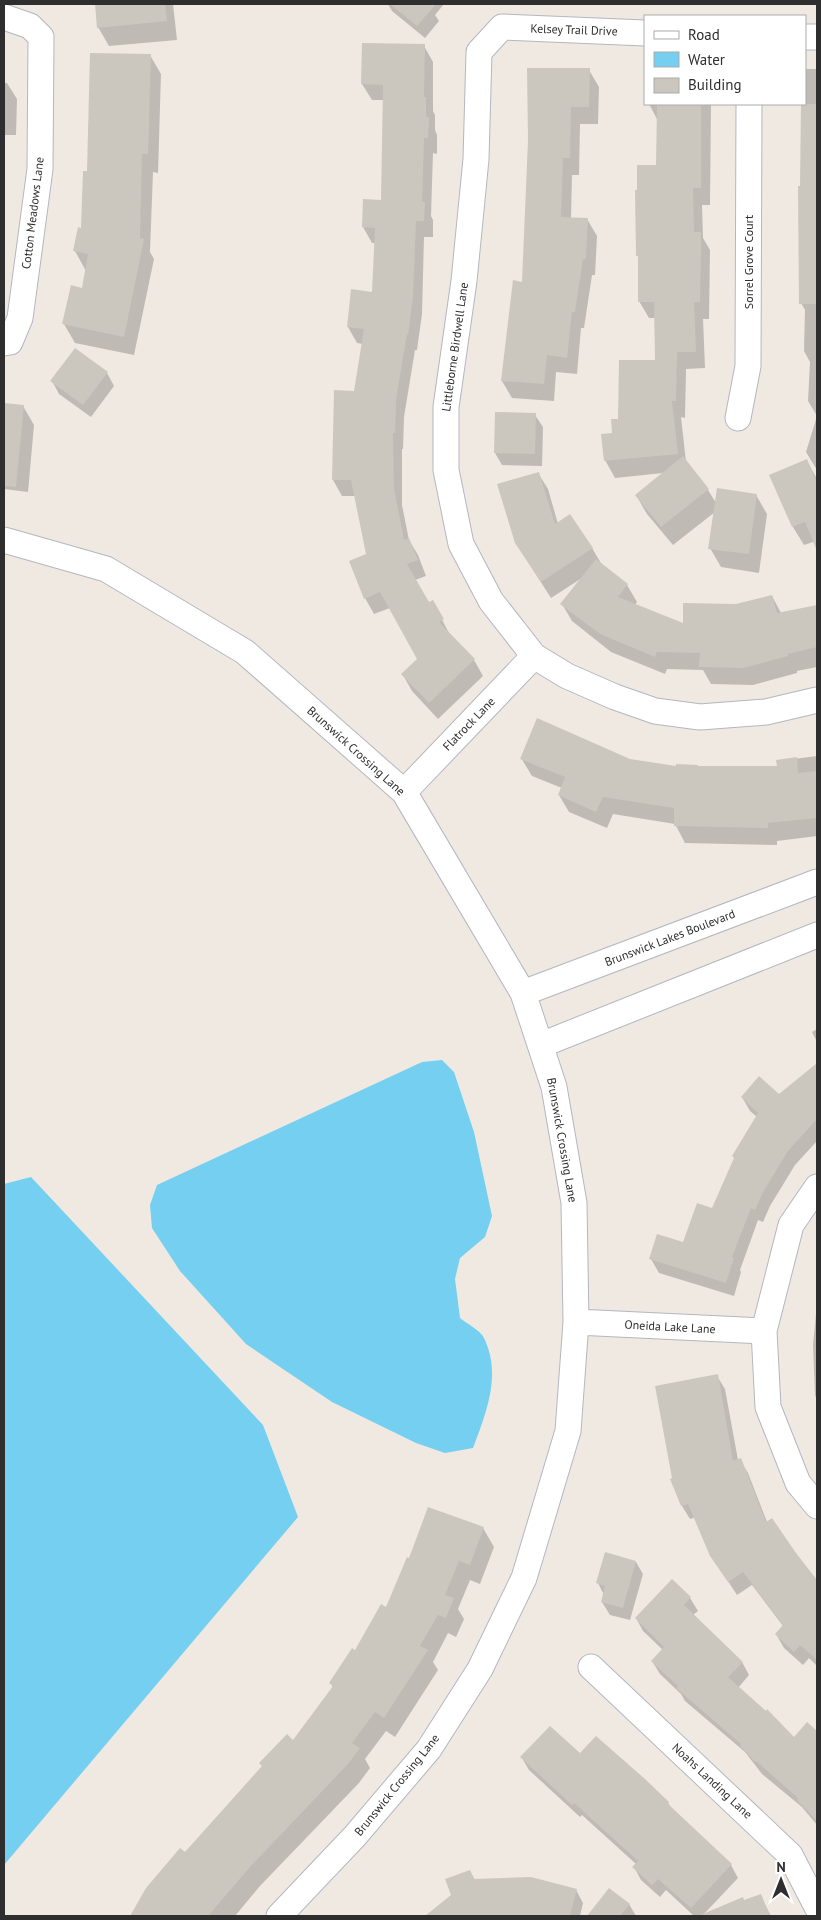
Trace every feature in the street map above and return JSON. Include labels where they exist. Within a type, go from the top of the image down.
[{"type":"street","name":"Cotton Meadows Lane","points":[[4,17],[30,26],[41,37],[40,169],[20,318],[7,342]]},
{"type":"street","name":"Kelsey Trail Drive","points":[[502,27],[644,33]]},
{"type":"street","name":"Littleborne Birdwell Lane","points":[[502,27],[479,52],[476,159],[464,281],[446,407],[446,470],[461,544],[491,601],[534,656],[567,676],[615,697],[655,711],[700,717],[766,712],[817,700]]},
{"type":"street","name":"Sorrel Grove Court","points":[[738,418],[748,366],[749,105]]},
{"type":"street","name":"Brunswick Crossing Lane","points":[[4,540],[106,569],[245,652],[404,792],[523,993],[554,1087],[574,1203],[576,1322],[568,1431],[524,1578],[480,1669],[429,1749],[355,1836],[279,1916]]},
{"type":"street","name":"Flatrock Lane","points":[[404,792],[534,656]]},
{"type":"street","name":"Brunswick Lakes Boulevard","points":[[523,993],[817,882]]},
{"type":"street","points":[[541,1045],[817,934]]},
{"type":"street","points":[[817,1187],[791,1225],[764,1331],[768,1407],[798,1483],[817,1506]]},
{"type":"street","name":"Oneida Lake Lane","points":[[576,1322],[764,1331]]},
{"type":"street","name":"Noahs Landing Lane","points":[[591,1667],[790,1855],[817,1907]]},
{"type":"water","points":[[442,1060],[454,1072],[474,1132],[492,1216],[485,1237],[460,1258],[455,1279],[460,1318],[482,1335],[489,1352],[492,1366],[490,1394],[473,1448],[445,1453],[416,1443],[332,1402],[246,1344],[180,1271],[152,1228],[150,1205],[157,1185],[422,1062]]},
{"type":"water","points":[[31,1177],[263,1425],[298,1517],[4,1865],[4,1184]]},
{"type":"building","points":[[95,4],[165,4],[167,21],[97,28]]},
{"type":"building","points":[[390,4],[436,4],[417,26]]},
{"type":"building","points":[[362,43],[425,44],[424,97],[426,97],[426,117],[429,117],[428,138],[424,138],[422,202],[425,202],[424,221],[416,221],[413,297],[396,400],[395,433],[393,433],[394,488],[404,540],[409,538],[418,560],[407,564],[429,602],[433,600],[444,619],[439,622],[475,659],[429,703],[401,674],[417,659],[380,592],[364,599],[349,561],[366,554],[351,480],[332,480],[334,390],[354,391],[364,329],[347,327],[351,289],[372,292],[375,228],[362,227],[363,199],[381,200],[383,85],[361,84]]},
{"type":"building","points":[[90,53],[151,54],[148,154],[142,154],[140,238],[144,239],[124,337],[62,324],[71,285],[82,288],[88,254],[73,251],[78,227],[81,228],[83,171],[87,171]]},
{"type":"building","points":[[527,68],[590,68],[589,107],[571,107],[570,158],[563,158],[561,217],[588,218],[586,259],[583,259],[575,312],[572,312],[567,358],[547,355],[544,384],[501,381],[513,280],[522,282],[528,140]]},
{"type":"building","points":[[817,104],[817,304],[799,304],[798,186],[800,186],[801,105]]},
{"type":"building","points":[[657,105],[701,105],[701,188],[693,188],[694,232],[701,232],[700,302],[694,302],[696,352],[677,352],[676,401],[672,401],[678,454],[604,461],[601,434],[612,433],[611,419],[618,419],[619,360],[655,360],[654,302],[638,302],[635,190],[637,190],[637,165],[656,165]]},
{"type":"building","points":[[75,348],[108,372],[83,405],[50,381]]},
{"type":"building","points":[[4,403],[24,405],[16,487],[4,486]]},
{"type":"building","points":[[495,412],[536,413],[535,454],[494,453]]},
{"type":"building","points":[[683,456],[709,489],[661,527],[635,495]]},
{"type":"building","points":[[807,459],[817,483],[817,551],[805,522],[792,527],[769,475]]},
{"type":"building","points":[[539,472],[555,524],[570,514],[593,548],[541,582],[515,543],[497,484]]},
{"type":"building","points":[[717,488],[757,494],[749,554],[708,549]]},
{"type":"building","points":[[596,559],[628,584],[618,597],[683,623],[683,603],[736,604],[772,595],[777,613],[817,605],[817,647],[743,668],[699,667],[700,653],[657,652],[655,657],[600,634],[560,604]]},
{"type":"building","points":[[537,718],[630,759],[676,766],[676,764],[698,766],[777,766],[776,760],[797,757],[798,773],[817,771],[817,818],[768,823],[768,828],[674,826],[674,808],[603,797],[596,812],[558,795],[565,777],[520,759]]},
{"type":"building","points":[[817,1063],[817,1119],[788,1151],[763,1192],[755,1210],[751,1208],[732,1257],[734,1258],[726,1283],[649,1259],[657,1234],[683,1242],[697,1203],[712,1208],[734,1158],[732,1156],[758,1113],[741,1097],[759,1076],[779,1094]]},
{"type":"building","points":[[718,1374],[733,1461],[741,1458],[766,1522],[772,1518],[817,1580],[817,1660],[800,1645],[794,1652],[775,1634],[783,1625],[743,1572],[728,1582],[710,1556],[688,1504],[681,1506],[670,1479],[672,1478],[655,1386]]},
{"type":"building","points":[[428,1507],[484,1527],[470,1565],[459,1561],[445,1595],[454,1598],[446,1618],[438,1615],[420,1646],[428,1650],[384,1718],[375,1712],[352,1743],[360,1748],[348,1764],[250,1867],[208,1916],[130,1916],[146,1888],[180,1848],[185,1852],[262,1766],[259,1763],[287,1734],[293,1740],[333,1686],[329,1683],[352,1648],[355,1650],[381,1604],[386,1607],[407,1557],[409,1558]]},
{"type":"building","points":[[605,1552],[636,1561],[623,1608],[601,1602],[605,1586],[596,1583]]},
{"type":"building","points":[[672,1579],[691,1597],[684,1605],[743,1662],[728,1677],[766,1711],[767,1709],[794,1737],[807,1722],[817,1731],[817,1821],[797,1800],[798,1798],[755,1762],[740,1746],[741,1744],[676,1688],[678,1686],[651,1661],[664,1647],[635,1618]]},
{"type":"building","points":[[550,1726],[580,1753],[596,1736],[645,1779],[669,1802],[668,1804],[732,1864],[691,1908],[658,1879],[652,1885],[632,1867],[638,1861],[574,1803],[572,1805],[520,1757]]},
{"type":"building","points":[[470,1870],[474,1879],[531,1877],[577,1889],[570,1916],[425,1916],[451,1895],[445,1879]]},
{"type":"building","points":[[609,1888],[630,1904],[620,1916],[587,1916]]},
{"type":"building","points":[[761,1894],[770,1916],[698,1916],[743,1897],[744,1900]]}]
